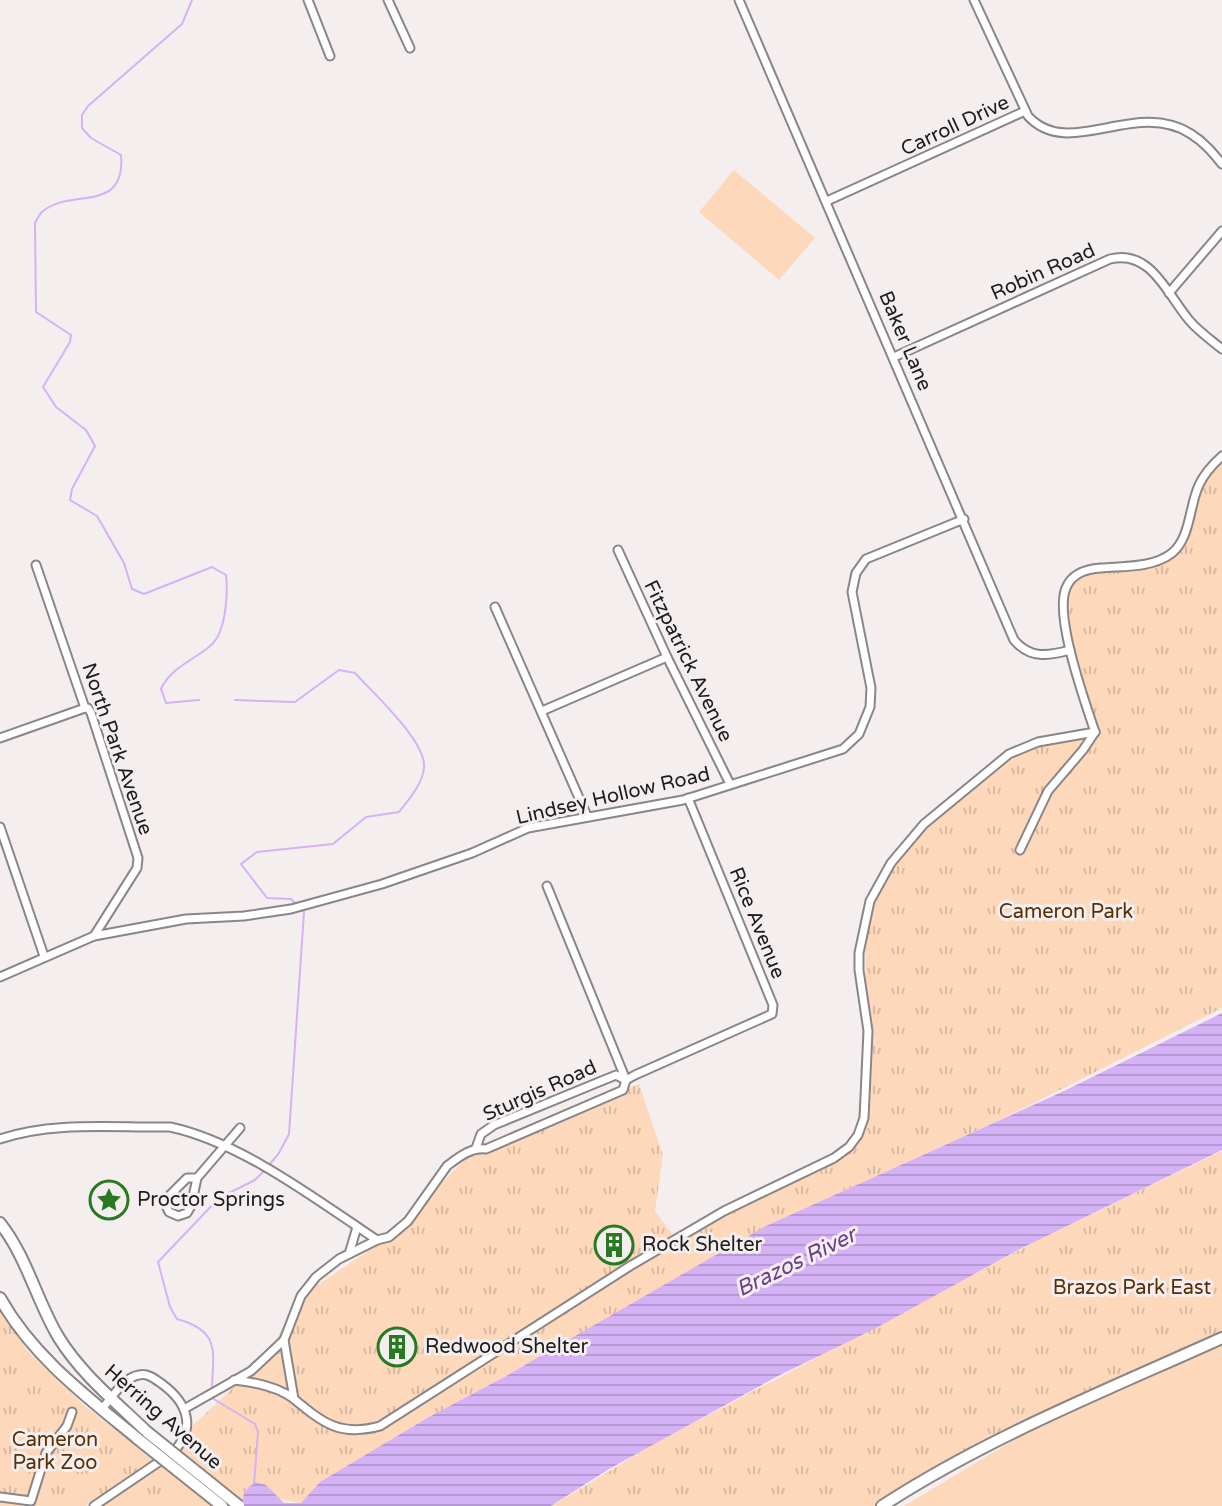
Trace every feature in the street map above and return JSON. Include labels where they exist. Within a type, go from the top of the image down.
[{"type":"main road","name":"Herring Avenue","points":[[0,1223],[21,1257],[60,1339],[82,1370],[112,1398],[143,1436],[222,1506]]},
{"type":"main road","name":"Herring Avenue","points":[[0,1298],[42,1356],[102,1409],[239,1506]]},
{"type":"main road","points":[[882,1506],[1051,1414],[1222,1338]]},
{"type":"street","points":[[308,0],[330,56]]},
{"type":"street","points":[[388,0],[410,48]]},
{"type":"street","name":"Baker Lane","points":[[739,0],[1018,645],[1040,656],[1070,650]]},
{"type":"street","points":[[974,0],[1025,111]]},
{"type":"street","name":"Carroll Drive","points":[[827,201],[1025,111],[1043,129],[1060,134],[1137,121],[1172,125],[1202,142],[1222,164]]},
{"type":"street","points":[[1169,293],[1222,231]]},
{"type":"street","name":"Robin Road","points":[[894,357],[1110,259],[1125,257],[1141,262],[1189,320],[1222,349]]},
{"type":"street","points":[[1095,732],[1070,650],[1064,595],[1072,578],[1088,569],[1150,563],[1170,554],[1182,541],[1201,482],[1222,456]]},
{"type":"street","name":"Lindsey Hollow Road","points":[[0,977],[94,936],[186,919],[244,916],[291,909],[382,884],[472,853],[528,828],[688,798],[843,749],[864,725],[871,697],[852,599],[856,573],[866,559],[964,519]]},
{"type":"street","name":"Fitzpatrick Avenue","points":[[618,550],[730,784]]},
{"type":"street","name":"North Park Avenue","points":[[36,565],[85,708],[91,713],[139,863],[94,936]]},
{"type":"street","points":[[495,607],[587,816]]},
{"type":"street","points":[[542,711],[667,657]]},
{"type":"street","points":[[0,738],[85,708]]},
{"type":"street","points":[[1020,850],[1048,791],[1095,732]]},
{"type":"street","points":[[234,1380],[264,1385],[294,1399],[318,1420],[338,1428],[380,1426],[630,1266],[724,1211],[834,1158],[849,1147],[858,1135],[864,1118],[868,1031],[859,953],[870,901],[891,863],[924,824],[1009,754],[1038,742],[1095,732]]},
{"type":"street","name":"Rice Avenue","points":[[688,798],[773,1005],[769,1017],[726,1035]]},
{"type":"street","points":[[0,827],[44,956]]},
{"type":"street","points":[[547,886],[626,1080]]},
{"type":"street","name":"Sturgis Road","points":[[184,1409],[251,1371],[284,1340],[301,1296],[316,1277],[349,1254],[389,1237],[408,1221],[447,1166],[476,1148],[486,1149],[623,1090],[626,1080],[726,1035]]},
{"type":"street","name":"Sturgis Road","points":[[476,1148],[481,1134],[494,1125],[616,1075],[626,1080]]},
{"type":"street","points":[[0,1139],[29,1131],[59,1128],[170,1127],[223,1146],[275,1173],[377,1240]]},
{"type":"street","points":[[197,1178],[187,1178],[170,1195],[165,1204],[169,1212],[178,1216],[187,1213],[197,1178],[240,1128]]},
{"type":"street","points":[[349,1254],[357,1227]]},
{"type":"street","points":[[284,1340],[294,1399]]},
{"type":"street","points":[[94,1506],[158,1464],[182,1443],[188,1421],[180,1400],[150,1376],[130,1378],[102,1409]]},
{"type":"street","points":[[0,1497],[31,1501],[46,1453],[67,1426],[72,1412]]},
{"type":"green space","points":[[734,170],[815,238],[779,280],[699,212]]},
{"type":"green space","name":"Cameron Park","points":[[1222,463],[1222,1008],[1002,1119],[776,1222],[368,1454],[301,1503],[278,1499],[242,1506],[94,1506],[152,1463],[86,1506],[0,1506],[0,1309],[28,1352],[86,1407],[155,1461],[266,1357],[301,1296],[389,1237],[476,1148],[639,1084],[663,1155],[655,1211],[676,1239],[853,1142],[865,1081],[866,918],[899,853],[967,788],[1026,746],[1094,732],[1070,650],[1065,588],[1088,569],[1131,565],[1170,554],[1186,524],[1205,474]]},
{"type":"green space","name":"Brazos Park East","points":[[1222,1151],[1222,1338],[952,1466],[886,1506],[552,1506],[652,1445],[1046,1236]]},
{"type":"green space","points":[[1222,1337],[1222,1506],[904,1506],[1074,1404]]},
{"type":"water","name":"Brazos River","points":[[1222,1013],[1222,1150],[1020,1249],[874,1329],[778,1376],[609,1469],[551,1506],[242,1506],[244,1492],[255,1482],[266,1485],[284,1503],[301,1503],[320,1482],[429,1417],[766,1226],[1062,1092]]},
{"type":"waterway","points":[[192,0],[182,24],[88,106],[82,115],[82,128],[91,138],[121,155],[120,174],[115,186],[94,197],[54,205],[42,212],[35,223],[36,312],[71,335],[70,342],[43,387],[56,407],[86,430],[95,446],[72,489],[70,500],[97,516],[124,563],[132,589],[144,594],[212,567],[226,575],[226,607],[217,638],[173,673],[161,689],[166,703],[199,700]]},
{"type":"waterway","points":[[235,700],[295,702],[339,670],[355,673],[408,732],[423,757],[424,768],[418,786],[399,812],[366,817],[333,844],[257,852],[241,864],[267,898],[291,899],[304,912],[289,1134],[269,1165]]},
{"type":"waterway","points":[[212,1388],[211,1344],[201,1330],[177,1319],[170,1307],[158,1262],[219,1198],[255,1180],[265,1170]]},
{"type":"waterway","points":[[212,1395],[212,1398],[255,1424],[258,1432],[254,1484]]},
{"type":"place","name":"Proctor Springs","points":[[109,1200]]},
{"type":"place","name":"Rock Shelter","points":[[614,1245]]},
{"type":"place","name":"Redwood Shelter","points":[[397,1347]]},
{"type":"park label","name":"Cameron Park Zoo","points":[[55,1452]]}]
